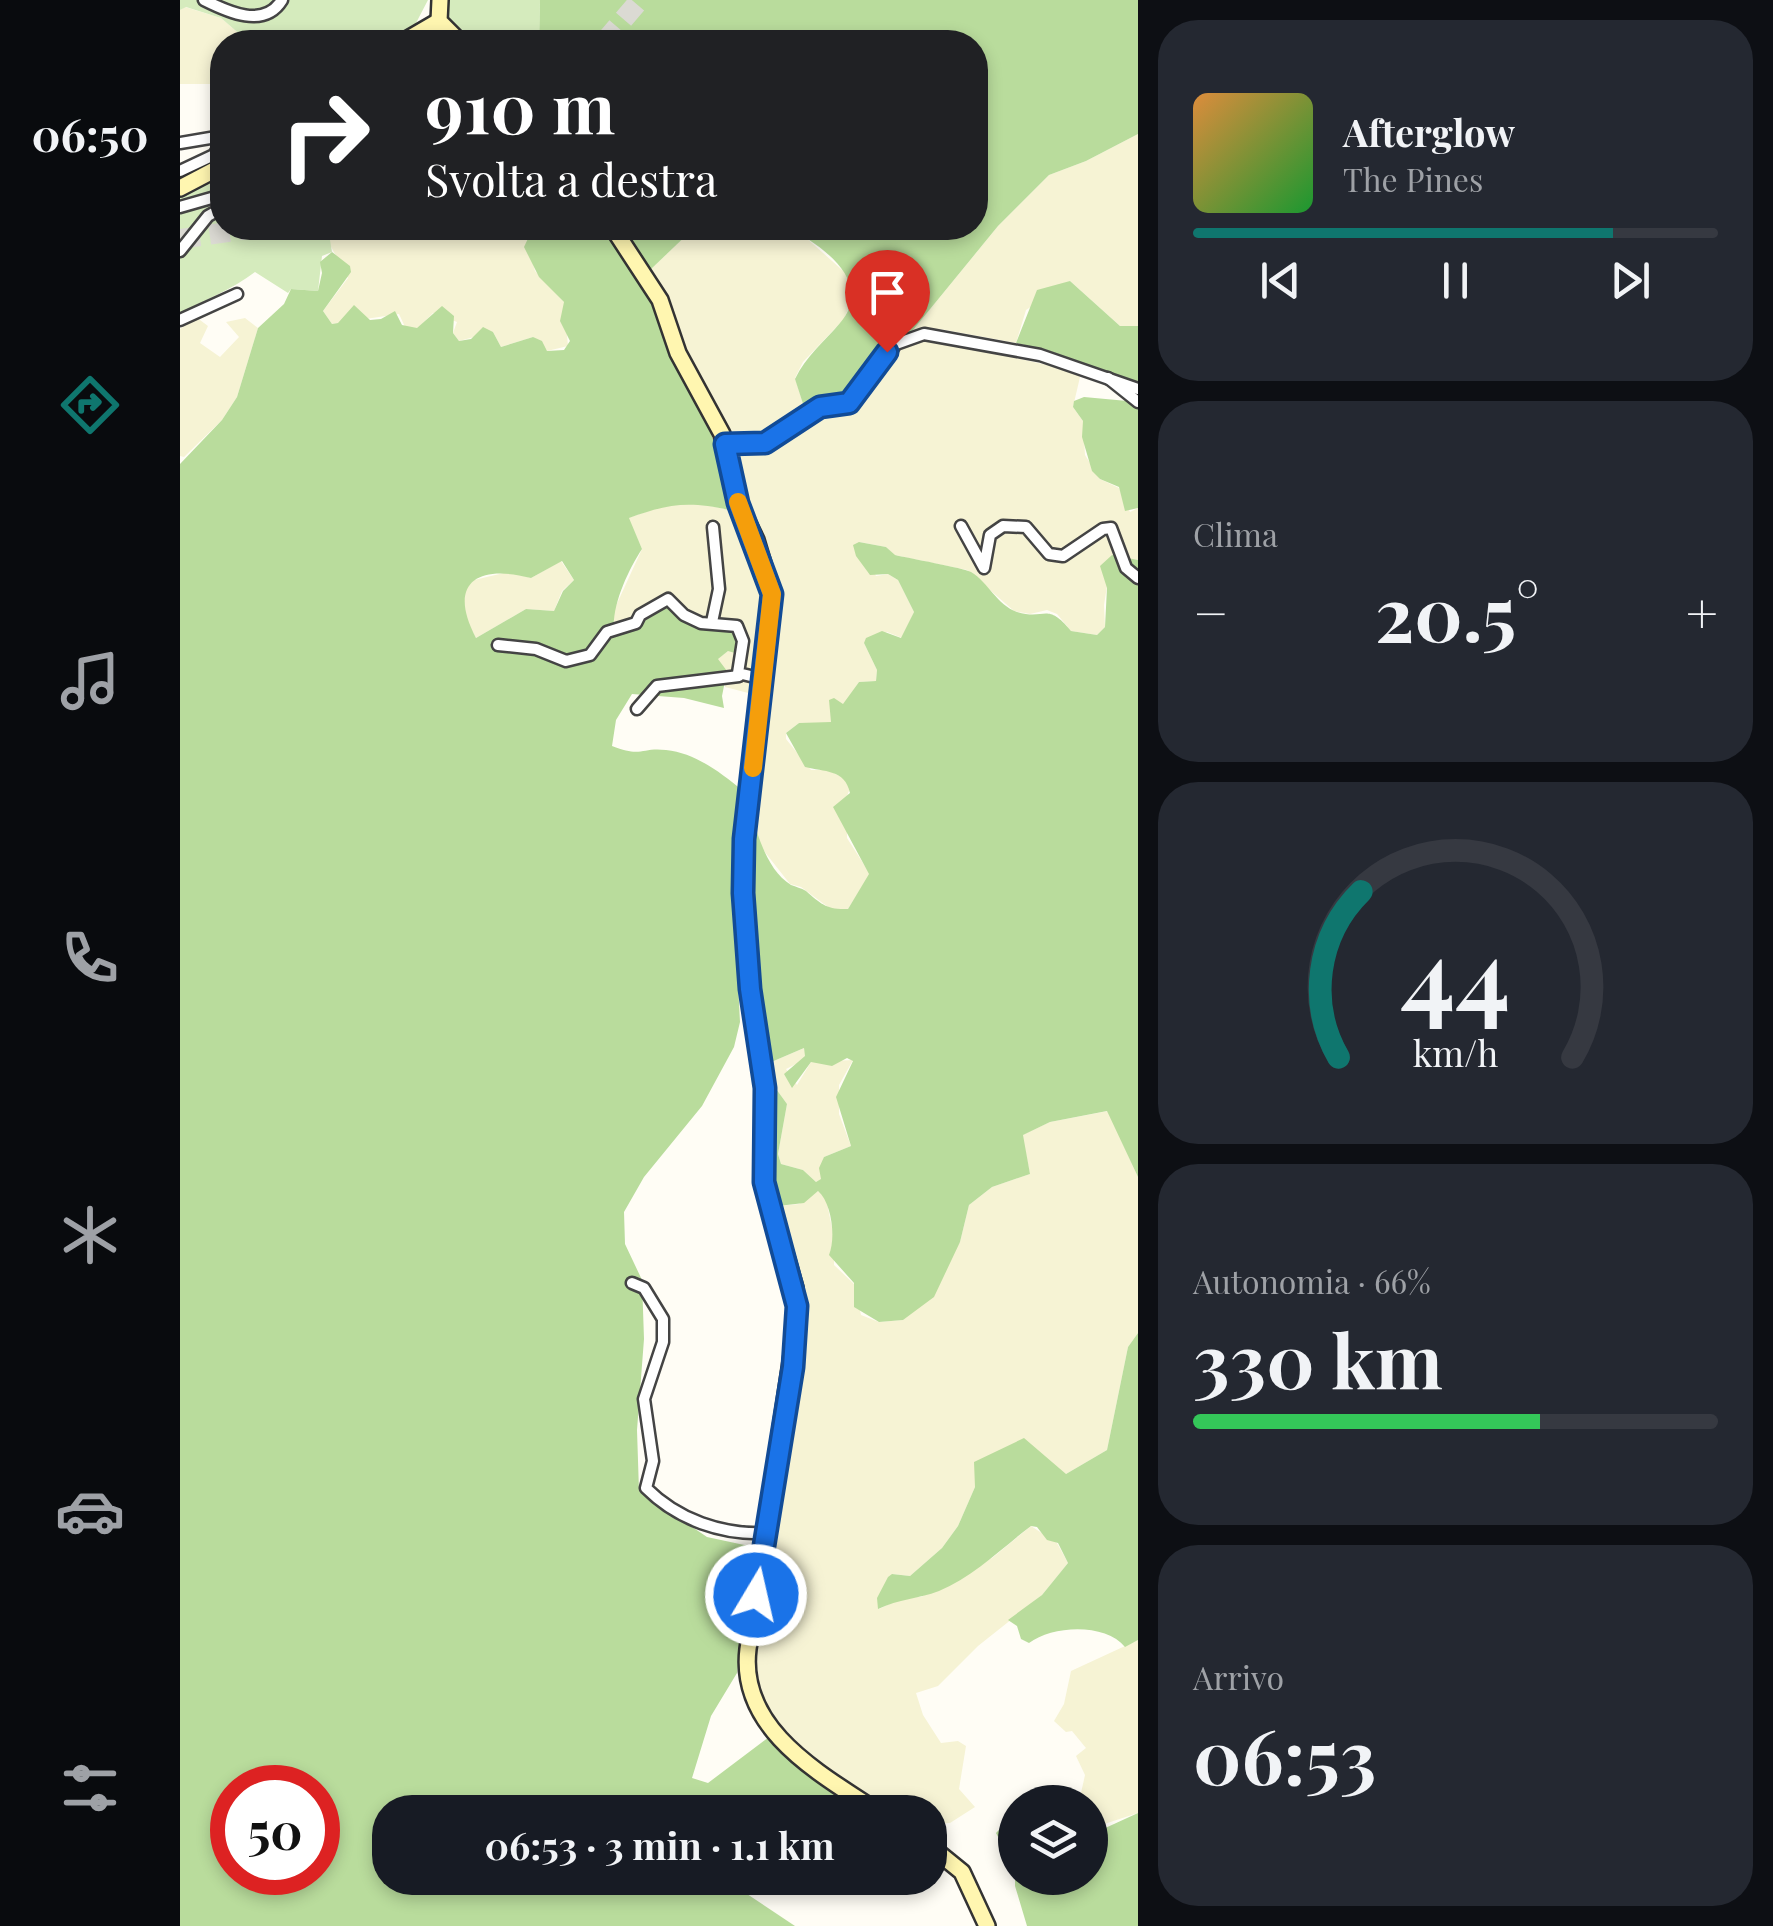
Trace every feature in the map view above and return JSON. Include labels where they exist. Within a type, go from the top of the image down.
[{"type":"main road","points":[[440,0],[439,21],[448,30]]},
{"type":"main road","points":[[424,30],[439,21]]},
{"type":"main road","points":[[180,188],[210,172]]},
{"type":"main road","points":[[621,240],[660,300],[678,353],[725,444],[738,503],[772,594],[744,839],[743,893],[750,989],[765,1088],[764,1182],[797,1306],[793,1367],[746,1668],[748,1689],[776,1734],[818,1772],[852,1795]]},
{"type":"main road","points":[[947,1860],[972,1887],[988,1926]]},
{"type":"street","points":[[204,0],[235,13],[262,16],[273,12],[282,0]]},
{"type":"street","points":[[180,143],[210,138]]},
{"type":"street","points":[[180,170],[210,156]]},
{"type":"street","points":[[180,208],[210,199]]},
{"type":"street","points":[[180,251],[210,215]]},
{"type":"street","points":[[180,320],[236,294]]},
{"type":"street","points":[[725,444],[765,443],[820,407],[849,403],[887,352],[903,339],[924,334],[1040,355],[1138,389]]},
{"type":"street","points":[[1108,378],[1138,402]]},
{"type":"street","points":[[962,526],[984,568],[990,534],[1002,526],[1026,528],[1049,554],[1063,556],[1103,529],[1111,528],[1126,568],[1138,578]]},
{"type":"street","points":[[712,622],[718,589],[713,527]]},
{"type":"street","points":[[498,645],[536,649],[566,660],[590,655],[607,632],[636,623],[640,615],[668,599],[690,618],[706,625],[732,623],[740,629],[740,676]]},
{"type":"street","points":[[637,710],[651,689],[666,684],[740,676],[763,679]]},
{"type":"street","points":[[632,1283],[644,1288],[664,1319],[663,1342],[644,1399],[653,1461],[646,1488],[702,1525],[746,1534],[766,1532]]},
{"type":"shaded area","points":[[185,7],[221,18],[235,30],[210,30],[210,84],[180,84],[180,10]]},
{"type":"shaded area","points":[[1138,134],[1138,326],[1120,326],[1070,281],[1026,310],[1016,343],[940,329],[913,330],[998,226],[1049,175]]},
{"type":"shaded area","points":[[529,240],[535,271],[564,302],[568,346],[547,351],[533,337],[501,347],[493,332],[459,341],[453,333],[457,322],[433,313],[418,328],[406,329],[399,314],[332,324],[323,311],[348,278],[328,241]]},
{"type":"shaded area","points":[[681,240],[808,240],[850,277],[849,307],[844,319],[803,362],[795,378],[805,410],[759,437],[729,438],[649,271]]},
{"type":"shaded area","points":[[196,317],[208,326],[200,343],[220,357],[239,337],[226,322],[245,318],[258,328],[237,397],[222,420],[184,457],[180,456],[180,329]]},
{"type":"shaded area","points":[[925,341],[1073,371],[1080,377],[1073,407],[1083,421],[1085,455],[1100,479],[1119,488],[1130,512],[1138,508],[1138,560],[1112,555],[1104,605],[1105,627],[1097,635],[1071,631],[1057,614],[1047,610],[1030,614],[1014,611],[967,570],[894,555],[886,547],[859,542],[876,576],[888,574],[898,580],[914,612],[902,638],[887,632],[864,643],[877,670],[876,681],[859,682],[831,723],[799,723],[786,733],[786,739],[811,770],[828,770],[844,778],[850,788],[839,818],[847,826],[847,838],[870,874],[848,909],[832,910],[801,887],[790,884],[760,846],[752,815],[779,593],[764,542],[744,499],[732,450],[765,448],[818,416],[846,411],[889,360],[904,348]]},
{"type":"shaded area","points":[[668,504],[701,504],[734,511],[750,545],[762,576],[767,615],[756,695],[725,687],[725,676],[717,659],[728,651],[728,628],[715,631],[695,627],[667,605],[636,630],[614,636],[614,610],[642,549],[628,518]]},
{"type":"shaded area","points":[[561,561],[574,580],[562,591],[554,611],[526,609],[476,638],[464,616],[462,595],[467,586],[474,580],[508,572],[531,578]]},
{"type":"shaded area","points":[[804,1048],[806,1056],[802,1061],[786,1069],[797,1085],[811,1062],[853,1060],[839,1085],[839,1114],[851,1146],[824,1157],[821,1180],[816,1182],[803,1170],[781,1164],[778,1154],[787,1104],[774,1086],[769,1063]]},
{"type":"shaded area","points":[[1108,1111],[1138,1177],[1138,1333],[1128,1347],[1107,1450],[1066,1474],[975,1487],[958,1526],[942,1548],[910,1576],[893,1574],[879,1609],[904,1597],[921,1597],[992,1558],[1031,1526],[1057,1543],[1068,1563],[1042,1595],[978,1646],[938,1686],[916,1693],[923,1715],[941,1743],[958,1741],[966,1746],[959,1789],[975,1807],[947,1823],[947,1795],[863,1795],[794,1742],[770,1716],[755,1686],[754,1651],[803,1343],[803,1289],[778,1206],[799,1204],[818,1191],[826,1198],[834,1238],[834,1265],[854,1284],[861,1315],[879,1322],[903,1320],[960,1242],[969,1205],[992,1187],[1030,1174],[1022,1135],[1050,1122]]},
{"type":"shaded area","points":[[1138,1640],[1138,1813],[1108,1823],[1108,1785],[1083,1785],[1085,1775],[1076,1756],[1086,1748],[1072,1731],[1066,1732],[1054,1721],[1064,1704],[1071,1671]]},
{"type":"green space","points":[[180,0],[428,0],[416,23],[408,30],[235,30],[221,18],[186,7],[180,10]]},
{"type":"green space","points":[[447,0],[540,0],[539,30],[458,30],[442,17]]},
{"type":"green space","points":[[540,0],[1138,0],[1138,134],[1049,175],[988,238],[988,30],[539,30]]},
{"type":"green space","points":[[210,180],[210,240],[330,240],[332,252],[322,256],[318,291],[291,289],[288,293],[255,272],[180,313],[180,196]]},
{"type":"green space","points":[[527,240],[615,240],[684,366],[712,437],[734,511],[680,505],[629,518],[642,549],[621,592],[614,626],[615,636],[636,627],[667,605],[691,624],[734,630],[737,638],[735,653],[728,651],[718,659],[727,671],[724,708],[684,698],[632,694],[616,720],[612,746],[636,752],[658,749],[687,755],[742,790],[733,888],[740,1022],[734,1047],[702,1106],[644,1177],[624,1212],[625,1244],[642,1280],[639,1491],[707,1537],[749,1546],[747,1606],[737,1673],[711,1716],[692,1778],[708,1783],[769,1737],[814,1778],[840,1795],[372,1795],[372,1895],[748,1895],[795,1926],[180,1926],[180,464],[222,420],[237,397],[258,328],[284,304],[291,289],[318,291],[320,262],[332,252],[350,266],[351,272],[323,311],[332,324],[338,323],[354,305],[370,320],[395,311],[402,325],[417,328],[442,306],[454,316],[453,333],[459,341],[471,339],[483,327],[493,332],[501,347],[533,337],[542,341],[547,351],[564,350],[570,341],[560,321],[564,302],[539,277],[524,247]],"holes":[[[562,561],[574,580],[563,591],[554,611],[526,609],[476,638],[468,619],[466,591],[482,576],[512,574],[531,578]]]},
{"type":"green space","points":[[630,240],[681,240],[649,271]]},
{"type":"green space","points":[[808,240],[987,240],[913,330],[883,347],[850,392],[805,410],[795,379],[840,323],[849,308],[851,293],[840,266]]},
{"type":"green space","points":[[1070,281],[1120,326],[1138,326],[1138,384],[1047,350],[1016,343],[1037,290]]},
{"type":"green space","points":[[1084,397],[1138,402],[1138,508],[1125,511],[1119,487],[1092,471],[1082,437],[1083,421],[1073,407],[1074,401]]},
{"type":"green space","points":[[859,542],[886,547],[895,555],[971,572],[1010,609],[1051,614],[1071,631],[1097,635],[1105,627],[1107,588],[1100,566],[1112,555],[1138,560],[1138,1177],[1107,1111],[1050,1122],[1023,1135],[1030,1174],[992,1187],[969,1205],[960,1242],[934,1297],[903,1320],[879,1322],[854,1307],[854,1283],[829,1255],[831,1221],[823,1196],[818,1191],[804,1203],[778,1206],[771,1176],[774,1086],[787,1104],[778,1154],[781,1164],[803,1170],[816,1182],[821,1179],[819,1168],[824,1157],[851,1146],[836,1097],[853,1061],[847,1058],[832,1066],[811,1062],[792,1088],[784,1074],[805,1056],[804,1048],[769,1063],[759,1002],[752,908],[752,815],[776,872],[825,905],[848,909],[869,874],[833,807],[850,793],[847,785],[833,773],[805,767],[786,733],[799,723],[831,722],[829,700],[834,698],[843,704],[859,682],[876,681],[877,670],[864,643],[866,638],[882,631],[901,638],[914,612],[898,580],[888,574],[870,575],[856,556],[853,545]]},
{"type":"green space","points":[[1138,1333],[1138,1640],[1125,1647],[1105,1634],[1079,1629],[1051,1633],[1029,1643],[1021,1639],[1017,1626],[1008,1620],[1042,1595],[1068,1563],[1058,1543],[1047,1540],[1037,1527],[1031,1526],[952,1585],[878,1609],[877,1598],[888,1577],[910,1576],[942,1548],[958,1526],[975,1487],[974,1462],[1024,1438],[1066,1474],[1107,1450],[1128,1347]]},
{"type":"green space","points":[[1138,1813],[1138,1926],[1027,1926],[1018,1895],[1108,1895],[1108,1827]]},
{"type":"tunnel","points":[[614,30],[640,0]]},
{"type":"tunnel","points":[[180,239],[210,235]]},
{"type":"slow traffic","points":[[738,502],[756,540],[772,594],[753,768]]},
{"type":"route","points":[[756,1595],[793,1367],[797,1306],[764,1182],[765,1088],[750,989],[742,874],[772,594],[756,540],[738,503],[725,444],[765,443],[820,407],[849,403],[887,352]]}]
